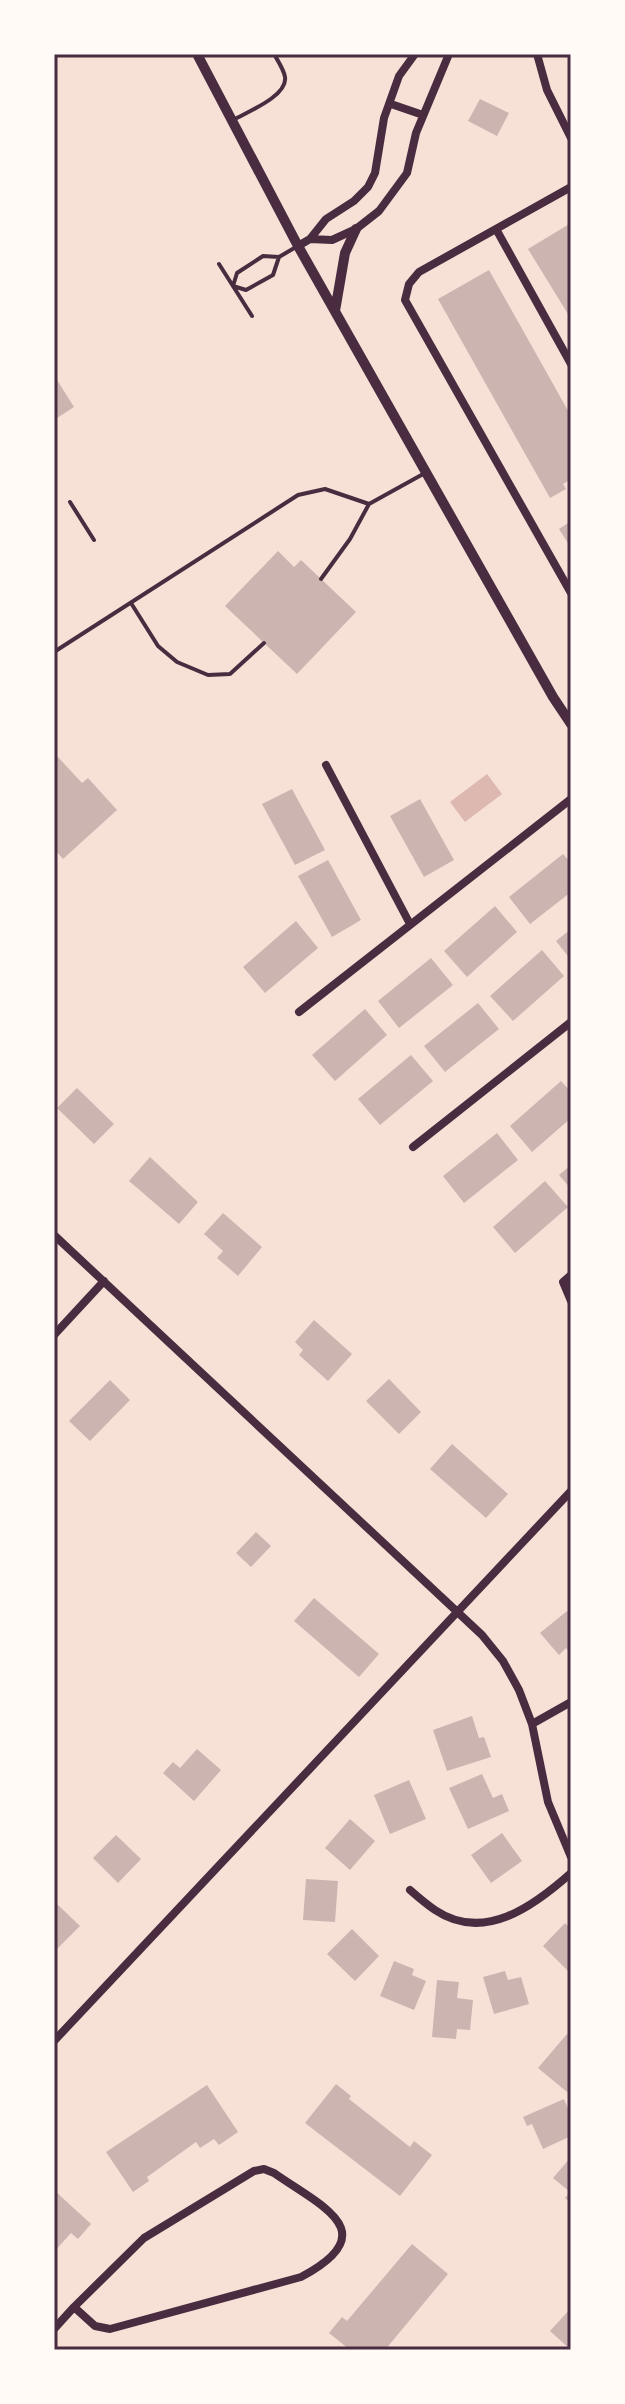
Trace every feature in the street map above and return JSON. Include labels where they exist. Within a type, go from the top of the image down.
[{"type":"street","points":[[197,54],[298,246],[571,724]]},
{"type":"street","points":[[298,246],[310,239],[326,219],[354,201],[368,187],[375,173],[384,118],[399,76],[415,54]]},
{"type":"street","points":[[310,239],[332,240],[356,229],[379,211],[407,173],[423,115],[449,54]]},
{"type":"street","points":[[537,54],[547,90],[571,138]]},
{"type":"street","points":[[391,104],[423,115]]},
{"type":"street","points":[[571,187],[419,272],[409,284],[405,300],[571,593]]},
{"type":"street","points":[[335,311],[345,253],[356,229]]},
{"type":"street","points":[[496,229],[571,364]]},
{"type":"street","points":[[326,765],[410,924]]},
{"type":"street","points":[[299,1012],[571,799]]},
{"type":"street","points":[[413,1147],[571,1022]]},
{"type":"street","points":[[54,1235],[482,1635],[503,1661],[519,1690],[532,1724],[548,1802],[571,1857]]},
{"type":"street","points":[[571,1275],[563,1282],[571,1301]]},
{"type":"street","points":[[54,1335],[104,1281]]},
{"type":"street","points":[[54,2041],[571,1491]]},
{"type":"street","points":[[532,1724],[571,1702]]},
{"type":"street","points":[[561,1836],[571,1832]]},
{"type":"street","points":[[410,1890],[448,1917],[469,1923],[490,1922],[508,1918],[527,1908],[571,1873]]},
{"type":"street","points":[[54,2329],[74,2307],[144,2238],[254,2171],[264,2169],[274,2173],[334,2214],[342,2227],[343,2239],[339,2246],[320,2268],[301,2277],[110,2329],[95,2326],[74,2307]]},
{"type":"lane","points":[[233,120],[283,89],[286,79],[274,54]]},
{"type":"lane","points":[[233,286],[237,273],[263,256],[279,257],[298,246]]},
{"type":"lane","points":[[233,286],[246,290],[273,275],[279,257]]},
{"type":"lane","points":[[219,264],[252,316]]},
{"type":"lane","points":[[321,579],[350,539],[369,504],[425,473]]},
{"type":"lane","points":[[54,652],[298,495],[325,489],[369,504]]},
{"type":"lane","points":[[70,502],[94,540]]},
{"type":"lane","points":[[131,603],[158,646],[177,662],[208,675],[230,674],[264,643]]},
{"type":"shaded area","points":[[487,774],[502,794],[465,822],[450,802]]},
{"type":"building","points":[[480,99],[509,113],[497,136],[468,121]]},
{"type":"building","points":[[571,223],[571,319],[528,249]]},
{"type":"building","points":[[489,270],[571,416],[571,479],[563,484],[566,489],[550,498],[438,299]]},
{"type":"building","points":[[54,375],[74,407],[54,420]]},
{"type":"building","points":[[571,521],[571,548],[559,529]]},
{"type":"building","points":[[278,551],[294,567],[301,560],[356,612],[297,674],[225,606]]},
{"type":"building","points":[[57,756],[82,783],[88,778],[117,810],[63,859],[54,849],[54,759]]},
{"type":"building","points":[[292,789],[325,850],[295,865],[262,804]]},
{"type":"building","points":[[420,799],[454,860],[424,877],[390,816]]},
{"type":"building","points":[[563,854],[571,863],[571,892],[530,924],[509,897]]},
{"type":"building","points":[[328,860],[361,920],[332,937],[298,876]]},
{"type":"building","points":[[495,906],[517,932],[467,977],[444,951]]},
{"type":"building","points":[[296,921],[318,948],[265,993],[243,967]]},
{"type":"building","points":[[571,929],[571,960],[556,941]]},
{"type":"building","points":[[542,950],[564,976],[513,1021],[490,996]]},
{"type":"building","points":[[431,958],[453,985],[399,1028],[378,1001]]},
{"type":"building","points":[[478,1003],[499,1029],[445,1072],[424,1046]]},
{"type":"building","points":[[365,1009],[387,1035],[335,1081],[312,1055]]},
{"type":"building","points":[[411,1055],[433,1081],[380,1125],[358,1099]]},
{"type":"building","points":[[561,1081],[571,1092],[571,1118],[532,1152],[510,1126]]},
{"type":"building","points":[[77,1088],[114,1124],[94,1144],[57,1108]]},
{"type":"building","points":[[497,1133],[518,1160],[464,1203],[443,1176]]},
{"type":"building","points":[[150,1157],[198,1202],[179,1224],[129,1181]]},
{"type":"building","points":[[571,1165],[571,1189],[559,1175]]},
{"type":"building","points":[[545,1181],[568,1207],[515,1253],[493,1227]]},
{"type":"building","points":[[223,1213],[262,1247],[238,1276],[217,1258],[223,1251],[204,1234]]},
{"type":"building","points":[[314,1320],[352,1354],[328,1381],[299,1355],[303,1350],[295,1342]]},
{"type":"building","points":[[389,1379],[421,1412],[399,1434],[366,1401]]},
{"type":"building","points":[[110,1380],[130,1400],[90,1441],[69,1421]]},
{"type":"building","points":[[452,1444],[508,1494],[486,1518],[430,1469]]},
{"type":"building","points":[[256,1532],[271,1546],[251,1567],[236,1553]]},
{"type":"building","points":[[314,1598],[379,1654],[359,1677],[294,1621]]},
{"type":"building","points":[[567,1611],[571,1616],[571,1654],[566,1648],[559,1655],[540,1633]]},
{"type":"building","points":[[472,1716],[479,1738],[484,1737],[491,1757],[447,1771],[433,1730]]},
{"type":"building","points":[[197,1749],[221,1770],[194,1801],[163,1773],[173,1762],[180,1768]]},
{"type":"building","points":[[482,1774],[493,1798],[502,1794],[509,1811],[468,1829],[449,1788]]},
{"type":"building","points":[[409,1780],[426,1819],[390,1834],[374,1795]]},
{"type":"building","points":[[350,1819],[375,1841],[350,1870],[325,1848]]},
{"type":"building","points":[[502,1833],[522,1861],[491,1883],[471,1855]]},
{"type":"building","points":[[116,1835],[141,1859],[118,1883],[93,1858]]},
{"type":"building","points":[[306,1879],[338,1881],[335,1922],[303,1920]]},
{"type":"building","points":[[56,1903],[80,1926],[54,1952],[54,1905]]},
{"type":"building","points":[[565,1923],[571,1929],[571,1974],[543,1946]]},
{"type":"building","points":[[352,1929],[379,1956],[355,1981],[327,1954]]},
{"type":"building","points":[[394,1961],[414,1969],[412,1975],[426,1981],[414,2010],[380,1996]]},
{"type":"building","points":[[505,1971],[508,1980],[521,1977],[529,2004],[494,2014],[483,1977]]},
{"type":"building","points":[[437,1980],[459,1982],[457,1998],[473,2000],[470,2030],[457,2029],[456,2039],[432,2037]]},
{"type":"building","points":[[567,2034],[571,2038],[571,2087],[567,2092],[538,2068]]},
{"type":"building","points":[[336,2084],[351,2096],[349,2099],[410,2147],[414,2141],[432,2155],[400,2196],[305,2123]]},
{"type":"building","points":[[207,2085],[238,2132],[219,2145],[214,2139],[200,2148],[196,2142],[147,2177],[149,2181],[133,2192],[106,2152]]},
{"type":"building","points":[[564,2099],[571,2116],[571,2136],[543,2149],[532,2124],[527,2126],[523,2117]]},
{"type":"building","points":[[571,2157],[571,2203],[565,2198],[570,2192],[553,2178]]},
{"type":"building","points":[[54,2190],[91,2224],[78,2239],[71,2233],[54,2252]]},
{"type":"building","points":[[412,2244],[448,2274],[385,2350],[350,2350],[329,2333],[342,2317],[347,2321]]},
{"type":"building","points":[[571,2308],[571,2350],[550,2331]]}]
